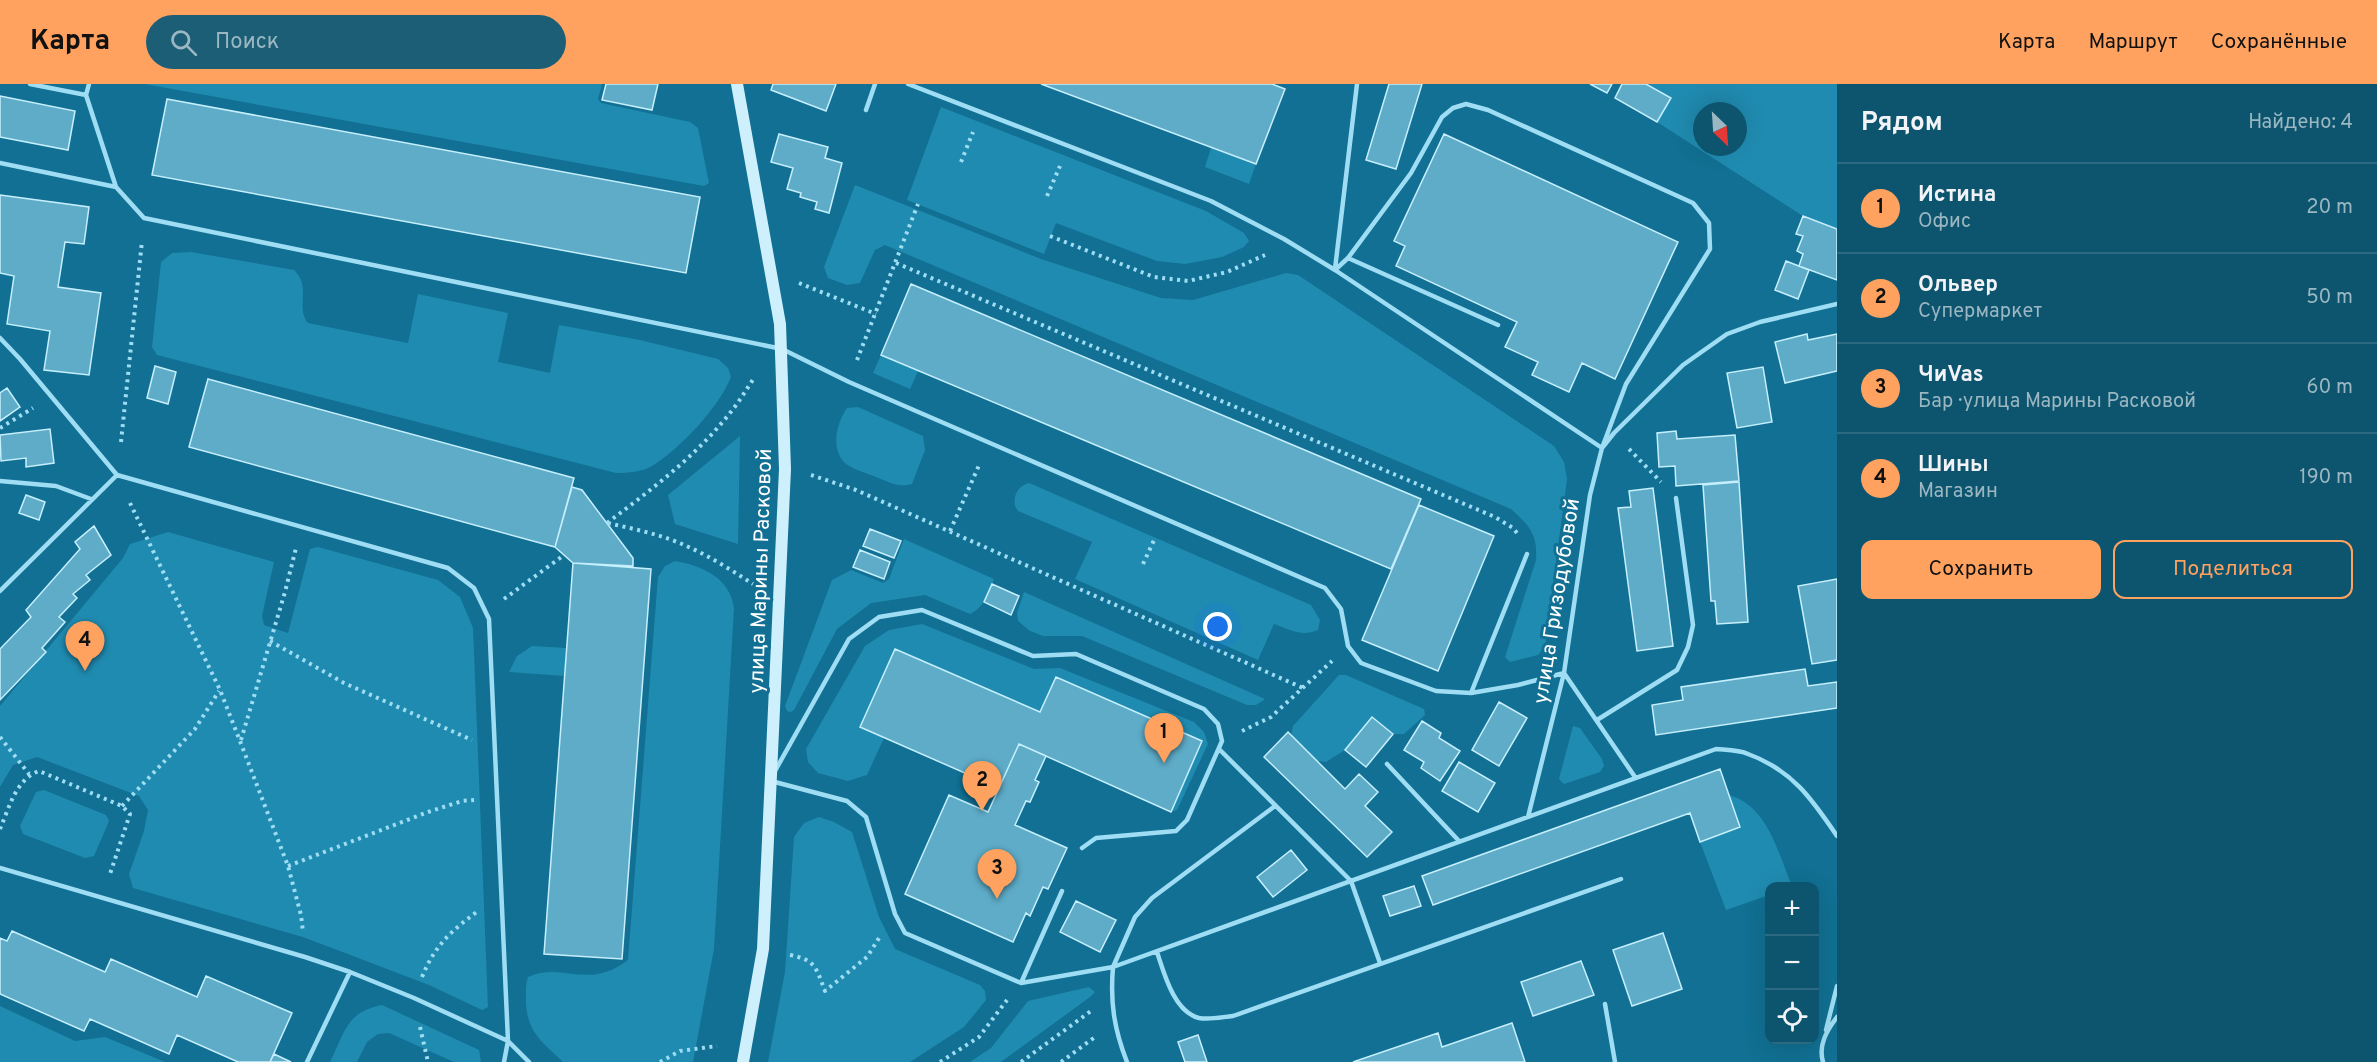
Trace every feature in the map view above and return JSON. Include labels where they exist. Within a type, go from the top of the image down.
[{"type":"street","name":"улица Марины Расковой","points":[[736,84],[771,272],[782,350],[785,469],[763,949],[744,1062]]},
{"type":"lane","points":[[30,84],[86,95]]},
{"type":"lane","points":[[89,84],[86,95],[116,187],[144,218],[782,350],[849,382],[1325,588],[1341,609],[1348,646],[1361,663],[1436,691],[1471,693],[1518,685],[1564,673],[1635,777]]},
{"type":"lane","points":[[866,110],[875,84]]},
{"type":"lane","points":[[908,84],[1211,201],[1284,239],[1335,270],[1602,448],[1626,384],[1710,249],[1709,223],[1693,203],[1488,110],[1466,104],[1453,108],[1442,117],[1411,173],[1348,258],[1335,270]]},
{"type":"lane","points":[[1335,270],[1357,84]]},
{"type":"lane","points":[[0,163],[116,187]]},
{"type":"lane","points":[[1348,258],[1498,325]]},
{"type":"lane","name":"улица Гризодубовой","points":[[1528,817],[1564,673],[1590,495],[1602,448],[1614,433],[1683,365],[1727,334],[1760,322],[1837,304]]},
{"type":"lane","points":[[0,338],[117,475],[448,568],[474,588],[489,619],[508,1041],[504,1062]]},
{"type":"lane","points":[[0,591],[117,475]]},
{"type":"lane","points":[[0,481],[56,486],[92,499]]},
{"type":"lane","points":[[1597,720],[1677,670],[1688,647],[1693,625],[1676,498]]},
{"type":"lane","points":[[1471,693],[1527,554]]},
{"type":"lane","points":[[1082,848],[1096,838],[1176,831],[1187,820],[1219,749],[1222,741],[1218,724],[1204,709],[1076,654],[1034,656],[922,610],[879,617],[849,639],[770,781],[847,801],[866,817],[895,914],[905,933],[1021,983],[1113,967],[1716,749],[1747,753],[1781,770],[1809,795],[1837,836]]},
{"type":"lane","points":[[1219,749],[1351,880],[1380,963]]},
{"type":"lane","points":[[1387,764],[1459,841]]},
{"type":"lane","points":[[1127,1062],[1115,1022],[1111,996],[1113,967],[1135,917],[1152,898],[1275,806]]},
{"type":"lane","points":[[0,868],[350,972],[508,1041],[529,1062]]},
{"type":"lane","points":[[1157,951],[1165,976],[1179,1003],[1192,1016],[1202,1019],[1233,1016],[1621,879]]},
{"type":"lane","points":[[1021,983],[1062,891]]},
{"type":"lane","points":[[307,1062],[350,972]]},
{"type":"lane","points":[[1823,1062],[1825,1033],[1837,986]]},
{"type":"lane","points":[[1605,1004],[1615,1062]]},
{"type":"lane","points":[[1825,1033],[1837,1017]]},
{"type":"path","points":[[961,162],[981,112]]},
{"type":"path","points":[[1047,196],[1069,146]]},
{"type":"path","points":[[849,382],[918,204]]},
{"type":"path","points":[[144,218],[117,475],[220,690],[240,741],[288,866],[301,915],[305,957]]},
{"type":"path","points":[[1050,236],[1154,277],[1188,281],[1227,272],[1264,257],[1284,239]]},
{"type":"path","points":[[896,263],[1495,517],[1513,528],[1524,542],[1527,554]]},
{"type":"path","points":[[771,272],[876,314]]},
{"type":"path","points":[[753,584],[718,562],[684,545],[653,534],[607,523],[656,486],[697,448],[730,413],[757,373],[758,384]]},
{"type":"path","points":[[0,428],[52,397]]},
{"type":"path","points":[[1614,433],[1676,498]]},
{"type":"path","points":[[785,469],[826,478],[1303,688]]},
{"type":"path","points":[[950,531],[970,486]]},
{"type":"path","points":[[240,741],[285,592],[300,527]]},
{"type":"path","points":[[486,613],[564,555]]},
{"type":"path","points":[[753,595],[754,572]]},
{"type":"path","points":[[270,641],[344,683],[495,750]]},
{"type":"path","points":[[1222,741],[1271,717],[1348,646]]},
{"type":"path","points":[[123,806],[195,729],[220,690]]},
{"type":"path","points":[[0,737],[29,774]]},
{"type":"path","points":[[0,829],[17,790],[29,774],[39,771],[123,806],[130,814],[102,898]]},
{"type":"path","points":[[288,866],[462,801]]},
{"type":"path","points":[[428,1062],[414,998],[430,957],[450,932],[479,910],[502,904]]},
{"type":"path","points":[[763,949],[806,958],[815,966],[825,991],[867,957],[895,914]]},
{"type":"path","points":[[940,1062],[979,1036],[1021,983]]},
{"type":"path","points":[[1021,1062],[1111,996]]},
{"type":"path","points":[[1061,1062],[1115,1022]]},
{"type":"path","points":[[716,1054],[720,1036]]},
{"type":"path","points":[[660,1062],[680,1051],[717,1046]]},
{"type":"shaded area","points":[[145,84],[602,84],[598,99],[601,103],[690,122],[698,128],[709,183],[704,186]]},
{"type":"shaded area","points":[[1647,84],[1837,84],[1837,229],[1803,216],[1710,156],[1747,156],[1747,102],[1693,102],[1693,145],[1657,122],[1671,98]]},
{"type":"shaded area","points":[[941,107],[1206,211],[1244,233],[1249,241],[1244,247],[1222,257],[1185,264],[1157,261],[1056,223],[1044,254],[907,200]]},
{"type":"shaded area","points":[[1211,148],[1256,164],[1249,184],[1205,167]]},
{"type":"shaded area","points":[[855,185],[1041,259],[1161,298],[1193,300],[1286,273],[1298,275],[1554,446],[1564,462],[1567,479],[1545,646],[1538,655],[1510,662],[1505,657],[1536,560],[1534,537],[1523,520],[1511,509],[885,245],[875,250],[860,283],[847,285],[828,278],[824,267]]},
{"type":"shaded area","points":[[191,252],[294,270],[302,283],[304,317],[308,323],[408,343],[418,294],[508,313],[498,362],[550,373],[559,325],[640,340],[718,359],[728,368],[731,377],[708,414],[663,459],[648,468],[635,472],[616,473],[157,355],[152,347],[161,262],[172,253]]},
{"type":"shaded area","points":[[881,355],[918,371],[910,389],[873,373]]},
{"type":"shaded area","points":[[858,407],[923,436],[925,450],[912,484],[898,485],[889,482],[853,468],[841,458],[836,444],[840,422],[847,408]]},
{"type":"shaded area","points":[[740,436],[738,544],[675,524],[668,495]]},
{"type":"shaded area","points":[[1029,483],[1311,605],[1320,620],[1318,630],[1301,633],[1274,624],[1258,660],[1075,579],[1092,542],[1018,511],[1015,506],[1016,495],[1022,486]]},
{"type":"shaded area","points":[[168,532],[274,562],[262,616],[264,625],[288,633],[310,549],[318,547],[438,580],[460,597],[473,628],[488,1007],[482,1010],[429,985],[303,937],[133,888],[129,874],[144,831],[148,810],[139,796],[37,757],[13,765],[0,787],[0,706],[123,558],[130,544]]},
{"type":"shaded area","points":[[904,539],[994,579],[982,604],[970,614],[925,595],[871,603],[837,629],[794,710],[787,711],[785,706],[832,580],[851,570],[883,583],[889,579]]},
{"type":"shaded area","points":[[675,561],[695,566],[714,575],[727,589],[734,608],[714,949],[693,1062],[563,1062],[543,1043],[530,1024],[526,1005],[527,980],[528,977],[540,973],[588,975],[600,973],[614,969],[628,960],[658,577],[665,566]]},
{"type":"shaded area","points":[[1024,592],[1265,699],[1256,705],[1247,705],[1082,636],[1043,636],[1030,631],[1018,621],[1017,613]]},
{"type":"shaded area","points":[[922,624],[1034,669],[1060,668],[1194,722],[1204,732],[1208,744],[1177,810],[1171,812],[1202,741],[1056,677],[1040,712],[860,727],[884,738],[867,775],[848,781],[818,773],[808,762],[806,749],[865,646],[889,630]]},
{"type":"shaded area","points":[[532,646],[566,648],[565,676],[509,672],[517,656]]},
{"type":"shaded area","points":[[1339,675],[1346,675],[1424,709],[1425,715],[1404,734],[1393,734],[1372,717],[1345,750],[1326,762],[1317,761],[1291,736],[1293,726]]},
{"type":"shaded area","points":[[1573,726],[1580,728],[1602,759],[1604,766],[1600,772],[1564,784],[1559,779]]},
{"type":"shaded area","points":[[44,790],[106,815],[109,821],[94,856],[85,858],[23,834],[20,826],[36,792]]},
{"type":"shaded area","points":[[1729,795],[1753,809],[1762,820],[1770,832],[1790,882],[1765,882],[1765,896],[1726,910],[1700,842],[1740,827]]},
{"type":"shaded area","points":[[819,817],[852,832],[879,917],[895,949],[980,985],[985,991],[986,1000],[964,1027],[910,1062],[768,1062],[785,972],[794,837],[804,823]]},
{"type":"shaded area","points":[[1089,987],[1095,992],[1090,997],[1001,1062],[970,1062],[991,1048],[1028,1001]]},
{"type":"shaded area","points":[[382,1005],[479,1050],[481,1062],[454,1062],[389,1033],[378,1034],[367,1042],[357,1062],[330,1062],[348,1025],[354,1018],[370,1008]]},
{"type":"shaded area","points":[[0,1006],[75,1041],[105,1037],[165,1062],[0,1062]]},
{"type":"building","points":[[606,84],[658,84],[652,110],[602,100]]},
{"type":"building","points":[[773,84],[836,84],[826,111],[771,90]]},
{"type":"building","points":[[1041,84],[1272,84],[1285,89],[1256,164]]},
{"type":"building","points":[[1389,84],[1422,84],[1396,169],[1366,160]]},
{"type":"building","points":[[1590,84],[1612,84],[1607,93]]},
{"type":"building","points":[[1622,84],[1646,84],[1671,98],[1657,122],[1615,98]]},
{"type":"building","points":[[0,96],[75,111],[68,150],[0,137]]},
{"type":"building","points":[[167,99],[700,197],[686,273],[152,175]]},
{"type":"building","points":[[779,134],[828,147],[825,158],[842,163],[829,213],[815,209],[817,202],[800,197],[801,193],[787,189],[793,168],[771,162]]},
{"type":"building","points":[[1444,134],[1678,242],[1615,379],[1582,363],[1569,392],[1532,375],[1538,362],[1505,347],[1517,322],[1396,266],[1405,246],[1394,241]]},
{"type":"building","points":[[0,195],[89,207],[84,244],[65,242],[58,287],[101,293],[89,375],[44,370],[50,331],[7,324],[14,276],[0,273]]},
{"type":"building","points":[[1803,216],[1837,229],[1837,280],[1799,266],[1803,254],[1797,251],[1803,236],[1796,234]]},
{"type":"building","points":[[1786,261],[1809,270],[1798,299],[1775,290]]},
{"type":"building","points":[[911,284],[1421,499],[1391,569],[881,355]]},
{"type":"building","points":[[1807,334],[1808,340],[1837,334],[1837,371],[1785,383],[1775,342]]},
{"type":"building","points":[[155,366],[176,372],[168,404],[147,398]]},
{"type":"building","points":[[1763,367],[1772,422],[1737,428],[1727,373]]},
{"type":"building","points":[[208,379],[574,478],[555,547],[189,447]]},
{"type":"building","points":[[7,388],[20,407],[0,421],[0,393]]},
{"type":"building","points":[[50,429],[54,463],[26,467],[26,458],[1,461],[0,435]]},
{"type":"building","points":[[1676,431],[1677,439],[1735,435],[1739,481],[1676,486],[1675,466],[1659,467],[1657,433]]},
{"type":"building","points":[[1739,482],[1748,622],[1717,624],[1715,601],[1711,601],[1703,485]]},
{"type":"building","points":[[572,487],[582,490],[633,558],[633,566],[573,563],[555,547]]},
{"type":"building","points":[[1653,488],[1673,646],[1637,651],[1618,508],[1631,507],[1629,491]]},
{"type":"building","points":[[26,495],[45,502],[39,520],[19,513]]},
{"type":"building","points":[[1419,505],[1494,536],[1438,671],[1362,640]]},
{"type":"building","points":[[94,526],[111,555],[86,575],[90,580],[73,594],[77,598],[59,617],[65,622],[42,648],[46,652],[0,700],[0,649],[31,617],[26,610],[80,549],[75,542]]},
{"type":"building","points":[[870,529],[901,541],[894,558],[863,546]]},
{"type":"building","points":[[860,550],[890,562],[884,579],[853,567]]},
{"type":"building","points":[[573,563],[651,569],[622,959],[544,954]]},
{"type":"building","points":[[1837,579],[1837,660],[1812,664],[1798,586]]},
{"type":"building","points":[[992,584],[1019,596],[1011,615],[984,602]]},
{"type":"building","points":[[895,649],[1040,712],[1056,677],[1202,741],[1171,812],[1019,744],[999,788],[860,727]]},
{"type":"building","points":[[1805,669],[1808,686],[1837,682],[1837,708],[1656,735],[1652,705],[1683,700],[1681,687]]},
{"type":"building","points":[[1499,702],[1527,718],[1499,766],[1472,750]]},
{"type":"building","points":[[1372,717],[1393,734],[1366,767],[1345,750]]},
{"type":"building","points":[[1422,721],[1441,733],[1439,738],[1460,751],[1440,781],[1421,768],[1424,762],[1404,750]]},
{"type":"building","points":[[1288,732],[1345,789],[1359,774],[1378,792],[1365,806],[1392,832],[1367,857],[1264,757]]},
{"type":"building","points":[[1019,744],[1046,756],[1035,780],[1039,782],[1030,802],[1026,801],[1015,825],[1067,848],[1048,889],[1043,887],[1030,916],[1026,913],[1013,942],[905,894],[949,795],[988,812]]},
{"type":"building","points":[[1459,762],[1495,783],[1478,812],[1442,791]]},
{"type":"building","points":[[1720,769],[1740,827],[1700,842],[1690,813],[1433,905],[1422,876]]},
{"type":"building","points":[[1291,850],[1307,870],[1273,897],[1257,877]]},
{"type":"building","points":[[1414,886],[1421,906],[1390,916],[1383,896]]},
{"type":"building","points":[[1076,901],[1116,920],[1100,952],[1060,932]]},
{"type":"building","points":[[12,931],[105,972],[111,959],[197,997],[206,976],[292,1013],[270,1062],[238,1062],[177,1035],[169,1054],[90,1019],[84,1031],[0,994],[0,938],[7,941]]},
{"type":"building","points":[[1663,933],[1682,989],[1632,1006],[1613,950]]},
{"type":"building","points":[[1581,961],[1594,995],[1533,1016],[1521,982]]},
{"type":"building","points":[[1512,1023],[1525,1062],[1353,1062],[1438,1033],[1442,1047]]},
{"type":"building","points":[[1198,1035],[1207,1062],[1185,1062],[1178,1042]]},
{"type":"building","points":[[274,1054],[291,1062],[270,1062]]},
{"type":"place","name":"Шины","points":[[85,671]]},
{"type":"place","name":"Истина","points":[[1164,763]]},
{"type":"place","name":"Ольвер","points":[[982,811]]},
{"type":"place","name":"ЧиVas","points":[[997,899]]}]
